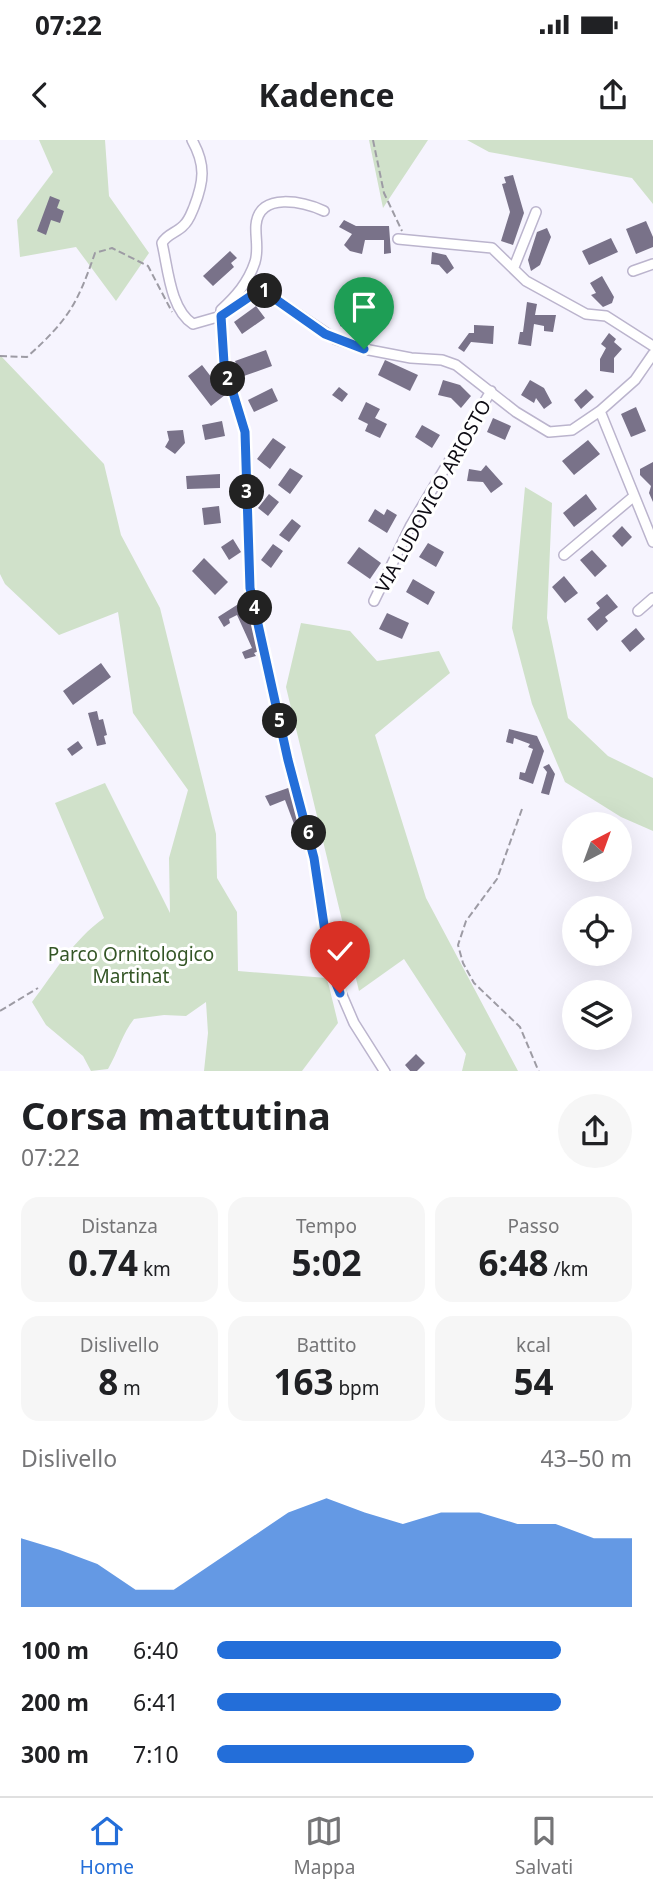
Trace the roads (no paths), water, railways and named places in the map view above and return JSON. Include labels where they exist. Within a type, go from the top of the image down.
[{"type":"street","points":[[192,140],[201,155],[204,168],[201,187],[188,221],[162,243],[178,307],[193,324],[221,316],[261,289],[335,339],[411,359],[442,360],[469,373],[516,412],[549,432],[572,430],[600,411],[635,380],[653,354]]},
{"type":"street","points":[[324,211],[288,201],[266,207],[256,222],[257,255],[251,272],[240,292],[221,310],[224,363],[245,432],[250,588],[288,760],[314,858],[331,972],[354,1023],[384,1071]]},
{"type":"street","points":[[514,267],[536,212]]},
{"type":"street","points":[[398,239],[492,248],[526,281],[586,314],[606,316],[653,346]]},
{"type":"street","points":[[633,271],[653,264]]},
{"type":"street","name":"VIA LUDOVICO ARIOSTO","points":[[374,601],[411,525],[491,391]]},
{"type":"street","points":[[600,411],[633,498],[650,525],[653,542]]},
{"type":"street","points":[[564,555],[633,498]]},
{"type":"street","points":[[638,611],[653,598]]},
{"type":"park label","name":"Parco Ornitologico Martinat","points":[[131,965]]}]
